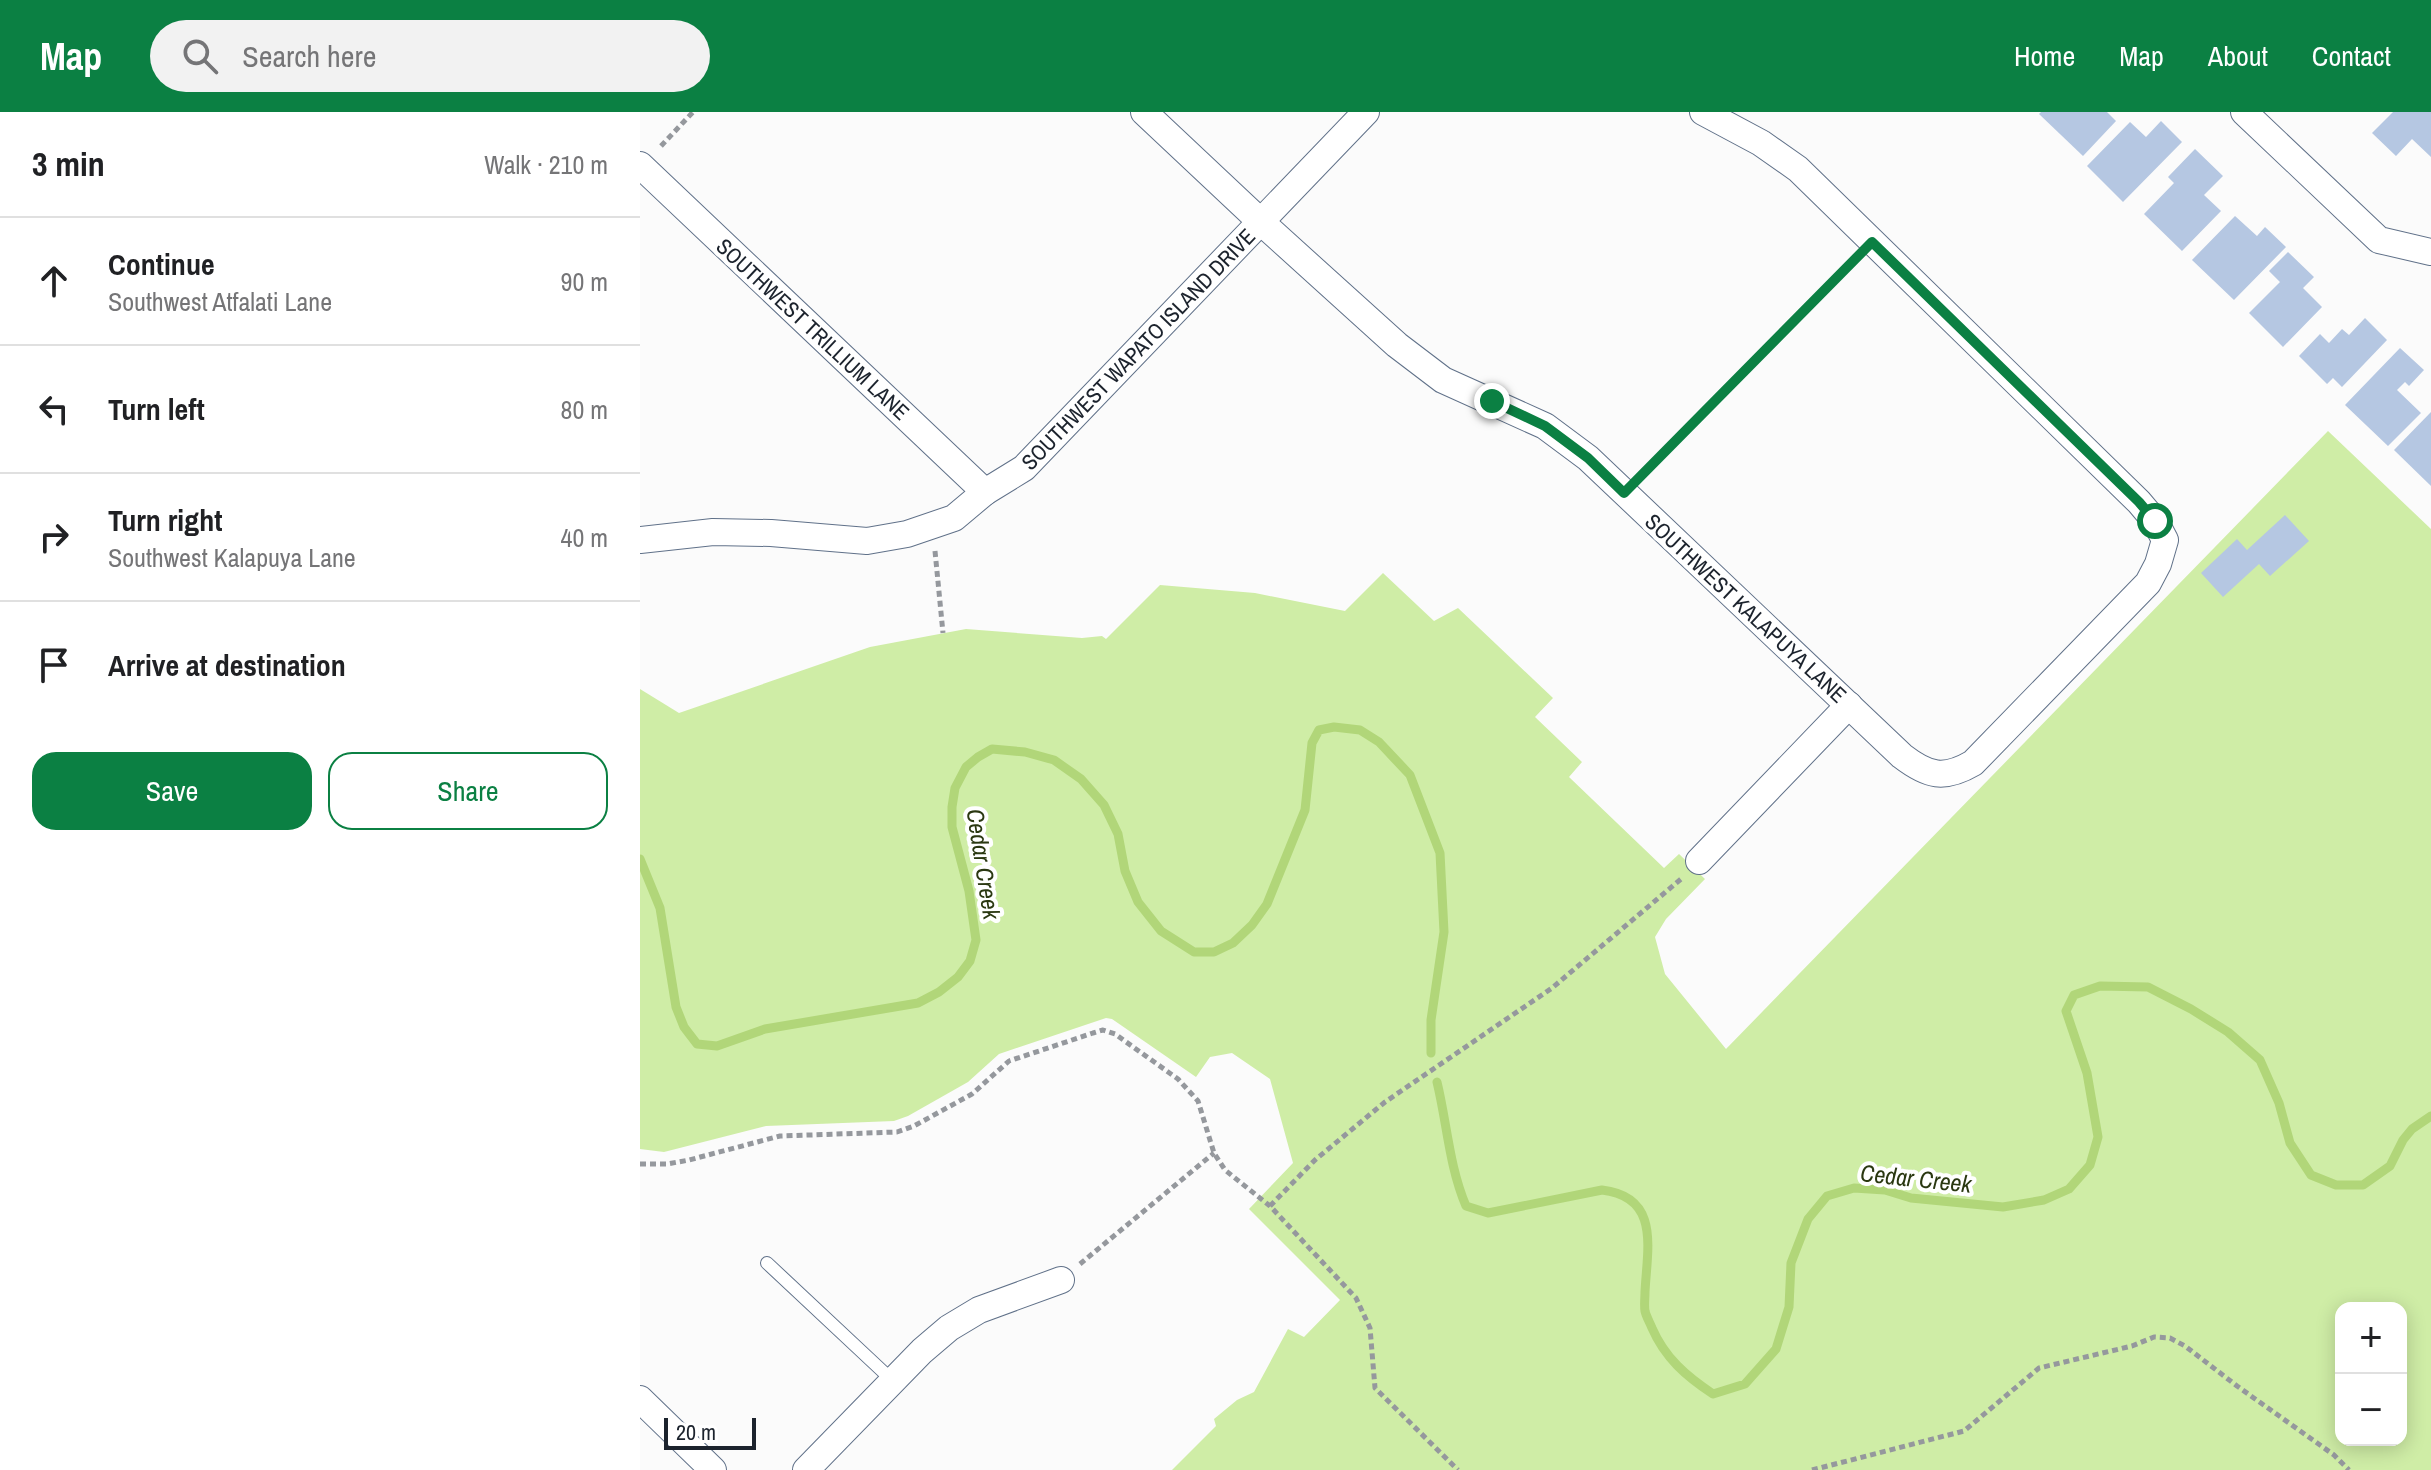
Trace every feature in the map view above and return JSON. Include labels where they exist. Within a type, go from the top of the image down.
[{"type":"street","name":"SOUTHWEST KALAPUYA LANE","points":[[1144,112],[1397,345],[1443,380],[1545,426],[1588,458],[1919,769],[1939,775],[1958,772],[1973,763],[2148,583],[2165,540],[2155,521],[2139,502],[1872,242]]},
{"type":"street","name":"SOUTHWEST WAPATO ISLAND DRIVE","points":[[640,540],[742,532],[867,541],[907,534],[954,518],[985,492],[1024,468],[1366,112]]},
{"type":"street","points":[[1703,112],[1761,143],[1798,169],[1872,242]]},
{"type":"street","points":[[2244,112],[2379,240],[2431,252]]},
{"type":"street","name":"SOUTHWEST TRILLIUM LANE","points":[[641,166],[985,492]]},
{"type":"street","points":[[1699,861],[1849,705]]},
{"type":"street","points":[[806,1470],[949,1328],[979,1310],[1061,1280]]},
{"type":"street","points":[[640,1399],[713,1470]]},
{"type":"lane","points":[[767,1263],[893,1381]]},
{"type":"path","points":[[641,166],[693,112]]},
{"type":"path","points":[[1624,493],[1872,242]]},
{"type":"path","points":[[932,526],[943,633]]},
{"type":"path","points":[[1270,1206],[1315,1160],[1385,1102],[1552,988],[1699,861]]},
{"type":"path","points":[[640,1164],[689,1160],[780,1136],[897,1132],[972,1094],[1009,1061],[1103,1030],[1115,1034],[1178,1079],[1198,1101],[1214,1153],[1225,1170],[1270,1206],[1356,1298],[1370,1328],[1375,1388],[1458,1470]]},
{"type":"path","points":[[1061,1280],[1214,1153]]},
{"type":"path","points":[[1812,1470],[1964,1431],[2039,1368],[2132,1346],[2154,1337],[2170,1338],[2185,1346],[2334,1455],[2349,1470]]},
{"type":"green space","points":[[2328,431],[2431,529],[2431,1470],[1172,1470],[1216,1426],[1214,1419],[1237,1400],[1254,1392],[1288,1329],[1304,1337],[1340,1300],[1249,1209],[1293,1163],[1270,1079],[1232,1053],[1210,1057],[1196,1077],[1112,1019],[1106,1018],[999,1054],[968,1082],[894,1121],[766,1126],[664,1152],[640,1149],[640,689],[679,713],[870,647],[966,629],[1082,638],[1102,636],[1106,639],[1160,585],[1255,593],[1345,611],[1383,573],[1434,621],[1458,608],[1553,698],[1535,717],[1582,762],[1569,777],[1664,868],[1679,854],[1705,879],[1666,919],[1655,937],[1665,974],[1726,1049]]},
{"type":"building","points":[[2107,112],[2116,121],[2083,156],[2039,114]]},
{"type":"building","points":[[2393,112],[2431,112],[2431,157],[2412,139],[2396,156],[2372,133]]},
{"type":"building","points":[[2161,121],[2182,142],[2123,202],[2087,166],[2130,122],[2146,137]]},
{"type":"building","points":[[2195,149],[2223,176],[2204,195],[2221,211],[2182,251],[2144,214],[2174,183],[2168,177]]},
{"type":"building","points":[[2235,216],[2257,236],[2265,227],[2286,247],[2234,300],[2192,260]]},
{"type":"building","points":[[2288,252],[2314,277],[2303,288],[2322,307],[2283,347],[2249,313],[2280,282],[2269,271]]},
{"type":"building","points":[[2365,318],[2387,340],[2342,387],[2333,378],[2327,384],[2299,356],[2320,334],[2329,343],[2342,329],[2349,335]]},
{"type":"building","points":[[2400,348],[2424,370],[2409,386],[2405,382],[2397,390],[2421,413],[2388,446],[2345,405]]},
{"type":"building","points":[[2431,412],[2431,486],[2394,450]]},
{"type":"building","points":[[2285,515],[2309,541],[2270,576],[2259,564],[2223,597],[2201,573],[2237,539],[2247,550]]},
{"type":"waterway","name":"Cedar Creek","points":[[640,859],[660,908],[676,1007],[684,1027],[697,1044],[717,1046],[765,1029],[918,1003],[958,977],[970,961],[976,940],[969,891],[952,827],[952,807],[955,788],[966,767],[992,749],[1025,752],[1054,760],[1081,779],[1104,805],[1118,834],[1125,871],[1138,902],[1161,931],[1194,952],[1214,952],[1233,943],[1252,925],[1267,904],[1305,810],[1312,743],[1319,730],[1334,727],[1360,730],[1379,742],[1410,775],[1440,853],[1444,932],[1431,1020],[1431,1053]]},
{"type":"waterway","name":"Cedar Creek","points":[[1437,1082],[1452,1160],[1466,1206],[1488,1213],[1602,1190],[1621,1195],[1634,1203],[1642,1214],[1648,1243],[1647,1317],[1670,1357],[1713,1394],[1745,1384],[1776,1349],[1789,1307],[1791,1263],[1808,1219],[1827,1196],[1854,1188],[1885,1190],[1911,1198],[2003,1207],[2044,1200],[2069,1189],[2090,1165],[2098,1137],[2087,1073],[2066,1011],[2074,995],[2100,986],[2148,987],[2228,1032],[2260,1060],[2279,1103],[2290,1143],[2311,1175],[2336,1185],[2363,1185],[2390,1166],[2412,1129],[2431,1116]]},
{"type":"route","points":[[1492,401],[1545,426],[1588,458],[1624,493],[1872,242],[2155,521]]}]
